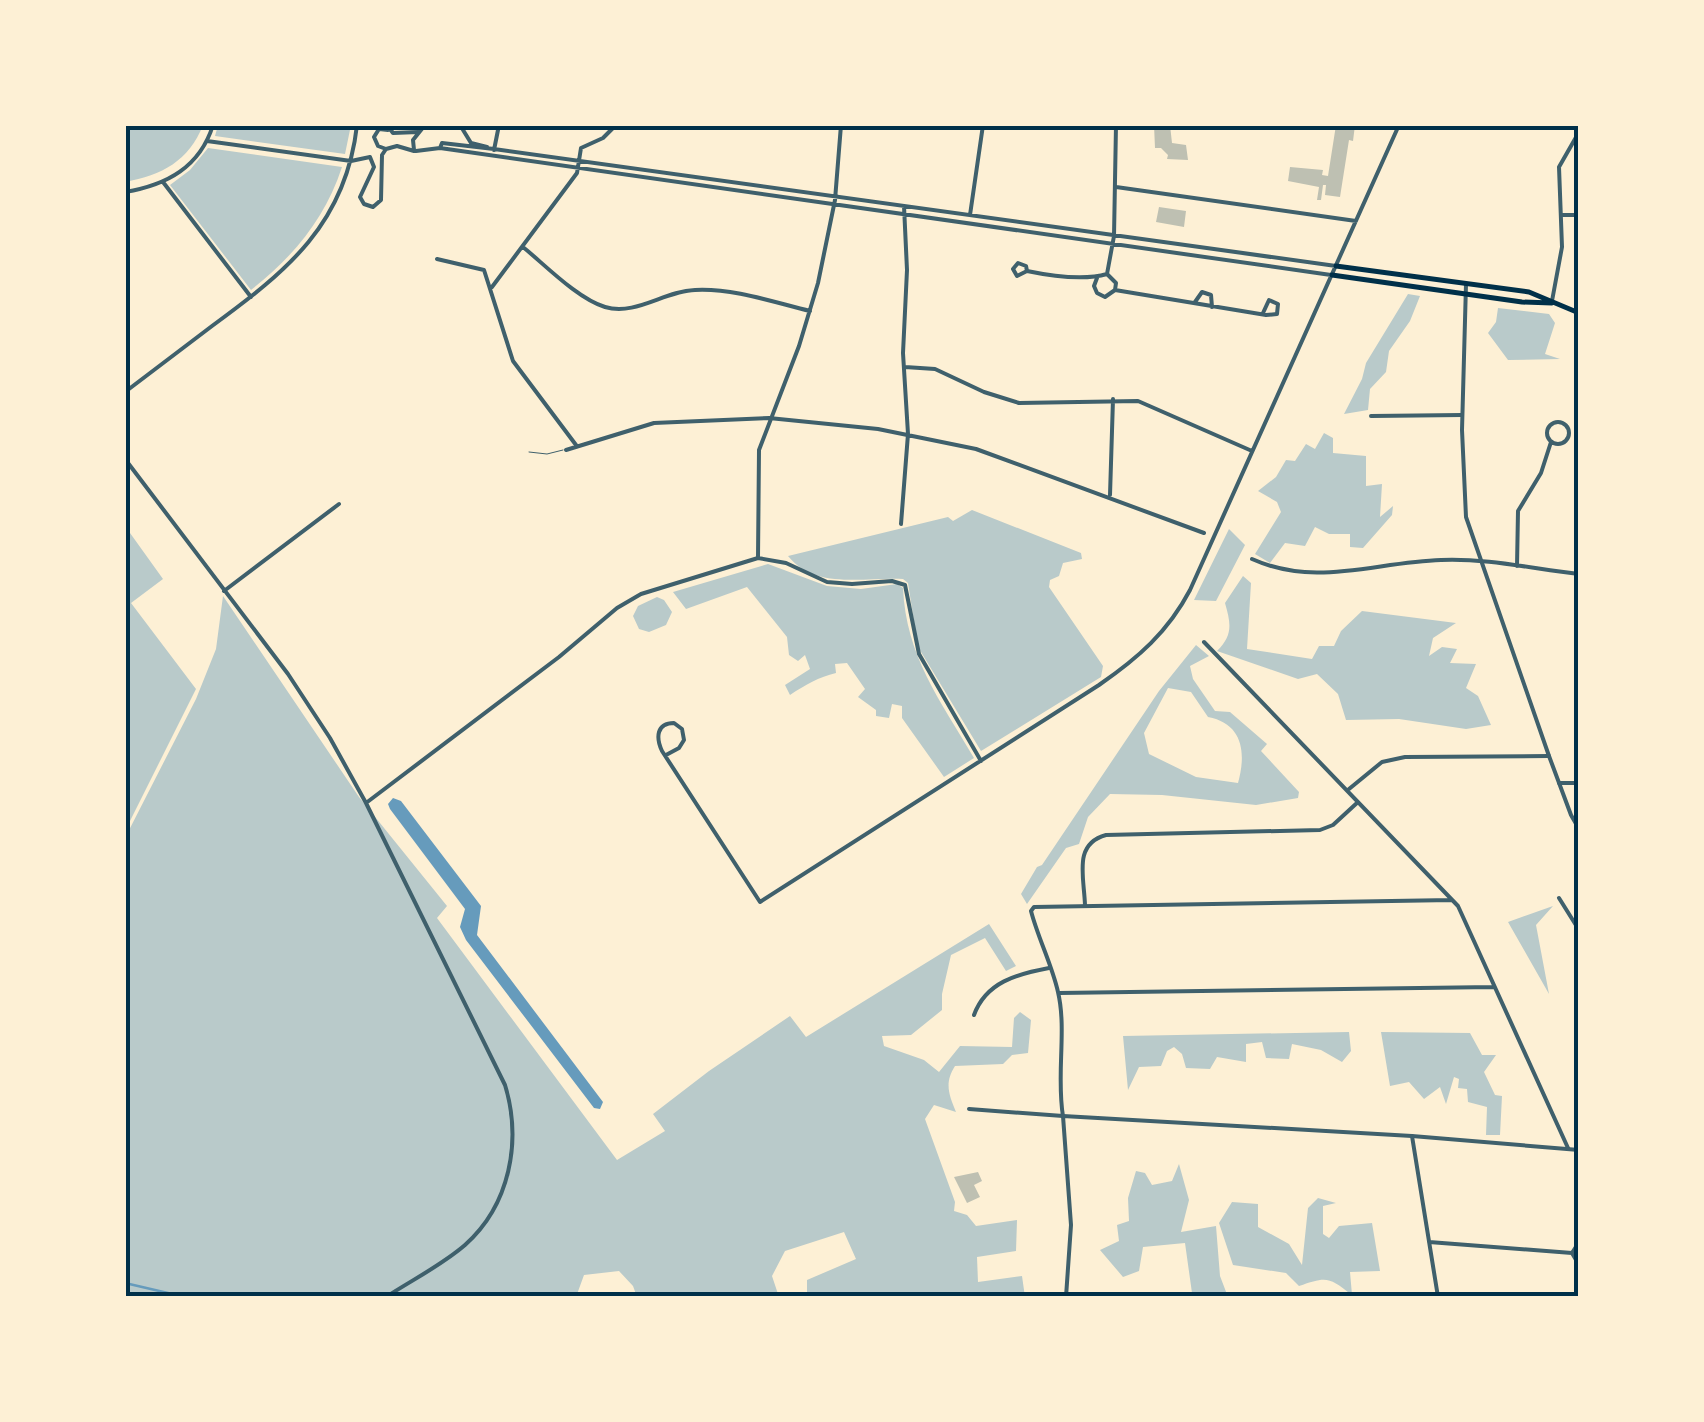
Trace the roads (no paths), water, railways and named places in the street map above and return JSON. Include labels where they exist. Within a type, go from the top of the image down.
[{"type":"main road","points":[[1336,266],[1529,292],[1579,313]]},
{"type":"main road","points":[[1332,275],[1552,303]]},
{"type":"street","points":[[125,192],[163,182],[190,164],[213,125]]},
{"type":"street","points":[[125,392],[251,297],[310,242],[340,192],[351,161],[357,125]]},
{"type":"street","points":[[416,151],[412,142],[425,125]]},
{"type":"street","points":[[460,125],[471,143],[493,149]]},
{"type":"street","points":[[494,156],[499,125]]},
{"type":"street","points":[[491,288],[557,202],[578,168],[582,147],[606,136],[616,125]]},
{"type":"street","points":[[758,558],[757,460],[810,310],[836,196],[841,125]]},
{"type":"street","points":[[970,215],[983,125]]},
{"type":"street","points":[[1107,274],[1114,236],[1116,125]]},
{"type":"street","points":[[666,755],[684,740],[684,732],[674,723],[662,726],[658,734],[660,746],[760,902],[1108,679],[1159,637],[1190,590],[1399,125]]},
{"type":"street","points":[[418,132],[402,134],[388,127],[379,129],[374,137],[378,146],[386,149],[440,148],[1332,275]]},
{"type":"street","points":[[1552,303],[1562,247],[1559,168],[1579,132]]},
{"type":"street","points":[[207,141],[351,161],[373,159],[374,167],[360,197],[364,204],[373,206],[381,200],[382,155],[386,149]]},
{"type":"street","points":[[440,148],[445,143],[578,160],[1336,266]]},
{"type":"street","points":[[163,182],[251,297]]},
{"type":"street","points":[[1116,186],[1356,221]]},
{"type":"street","points":[[901,524],[908,434],[904,206]]},
{"type":"street","points":[[1561,215],[1579,216]]},
{"type":"street","points":[[523,247],[588,298],[612,309],[631,308],[685,290],[706,290],[810,310]]},
{"type":"street","points":[[437,258],[480,267],[491,288],[513,361],[576,445]]},
{"type":"street","points":[[1027,271],[1096,278],[1107,274]]},
{"type":"street","points":[[1107,274],[1116,283],[1115,290]]},
{"type":"street","points":[[1096,278],[1097,294],[1105,296],[1115,290],[1262,312]]},
{"type":"street","points":[[1466,284],[1463,497],[1470,535],[1549,756],[1579,828]]},
{"type":"street","points":[[1195,302],[1202,292],[1207,292],[1212,295],[1212,307]]},
{"type":"street","points":[[905,366],[935,369],[984,392],[1019,402],[1113,400],[1152,406],[1252,452]]},
{"type":"street","points":[[1110,497],[1113,400]]},
{"type":"street","points":[[1370,416],[1462,415]]},
{"type":"street","points":[[566,450],[654,423],[770,418],[836,422],[976,450],[1204,532]]},
{"type":"street","points":[[1552,423],[1563,423],[1569,432],[1567,439],[1552,442],[1547,428],[1552,423]]},
{"type":"street","points":[[1517,566],[1518,511],[1542,473],[1552,442]]},
{"type":"street","points":[[125,459],[308,702],[366,803],[508,1093],[513,1131],[510,1165],[499,1198],[484,1223],[459,1250],[386,1297]]},
{"type":"street","points":[[224,590],[338,504]]},
{"type":"street","points":[[366,803],[631,598],[758,558],[786,563],[834,583],[903,584],[919,654],[981,761]]},
{"type":"street","points":[[1252,559],[1272,568],[1317,575],[1407,561],[1480,562],[1579,574]]},
{"type":"street","points":[[1204,642],[1452,900],[1568,1148]]},
{"type":"street","points":[[1347,790],[1368,771],[1391,759],[1460,754],[1549,756]]},
{"type":"street","points":[[1560,783],[1579,783]]},
{"type":"street","points":[[1085,904],[1083,860],[1086,844],[1092,838],[1320,830],[1333,825],[1358,802]]},
{"type":"street","points":[[1560,898],[1579,930]]},
{"type":"street","points":[[1066,1297],[1071,1225],[1058,1081],[1059,993],[1031,911],[1045,905],[1452,900]]},
{"type":"street","points":[[974,1015],[994,986],[1026,972],[1049,968]]},
{"type":"street","points":[[1059,993],[1495,987]]},
{"type":"street","points":[[970,1110],[1412,1136],[1579,1150]]},
{"type":"street","points":[[1412,1136],[1438,1297]]},
{"type":"street","points":[[1430,1242],[1572,1253]]},
{"type":"street","points":[[1572,1253],[1579,1242]]},
{"type":"street","points":[[1572,1253],[1579,1265]]},
{"type":"lane","points":[[529,452],[566,450]]},
{"type":"water","points":[[393,798],[401,801],[481,906],[477,935],[603,1102],[600,1109],[594,1108],[466,940],[460,927],[465,909],[390,809],[388,804]]},
{"type":"waterway","points":[[125,1283],[185,1297]]}]
